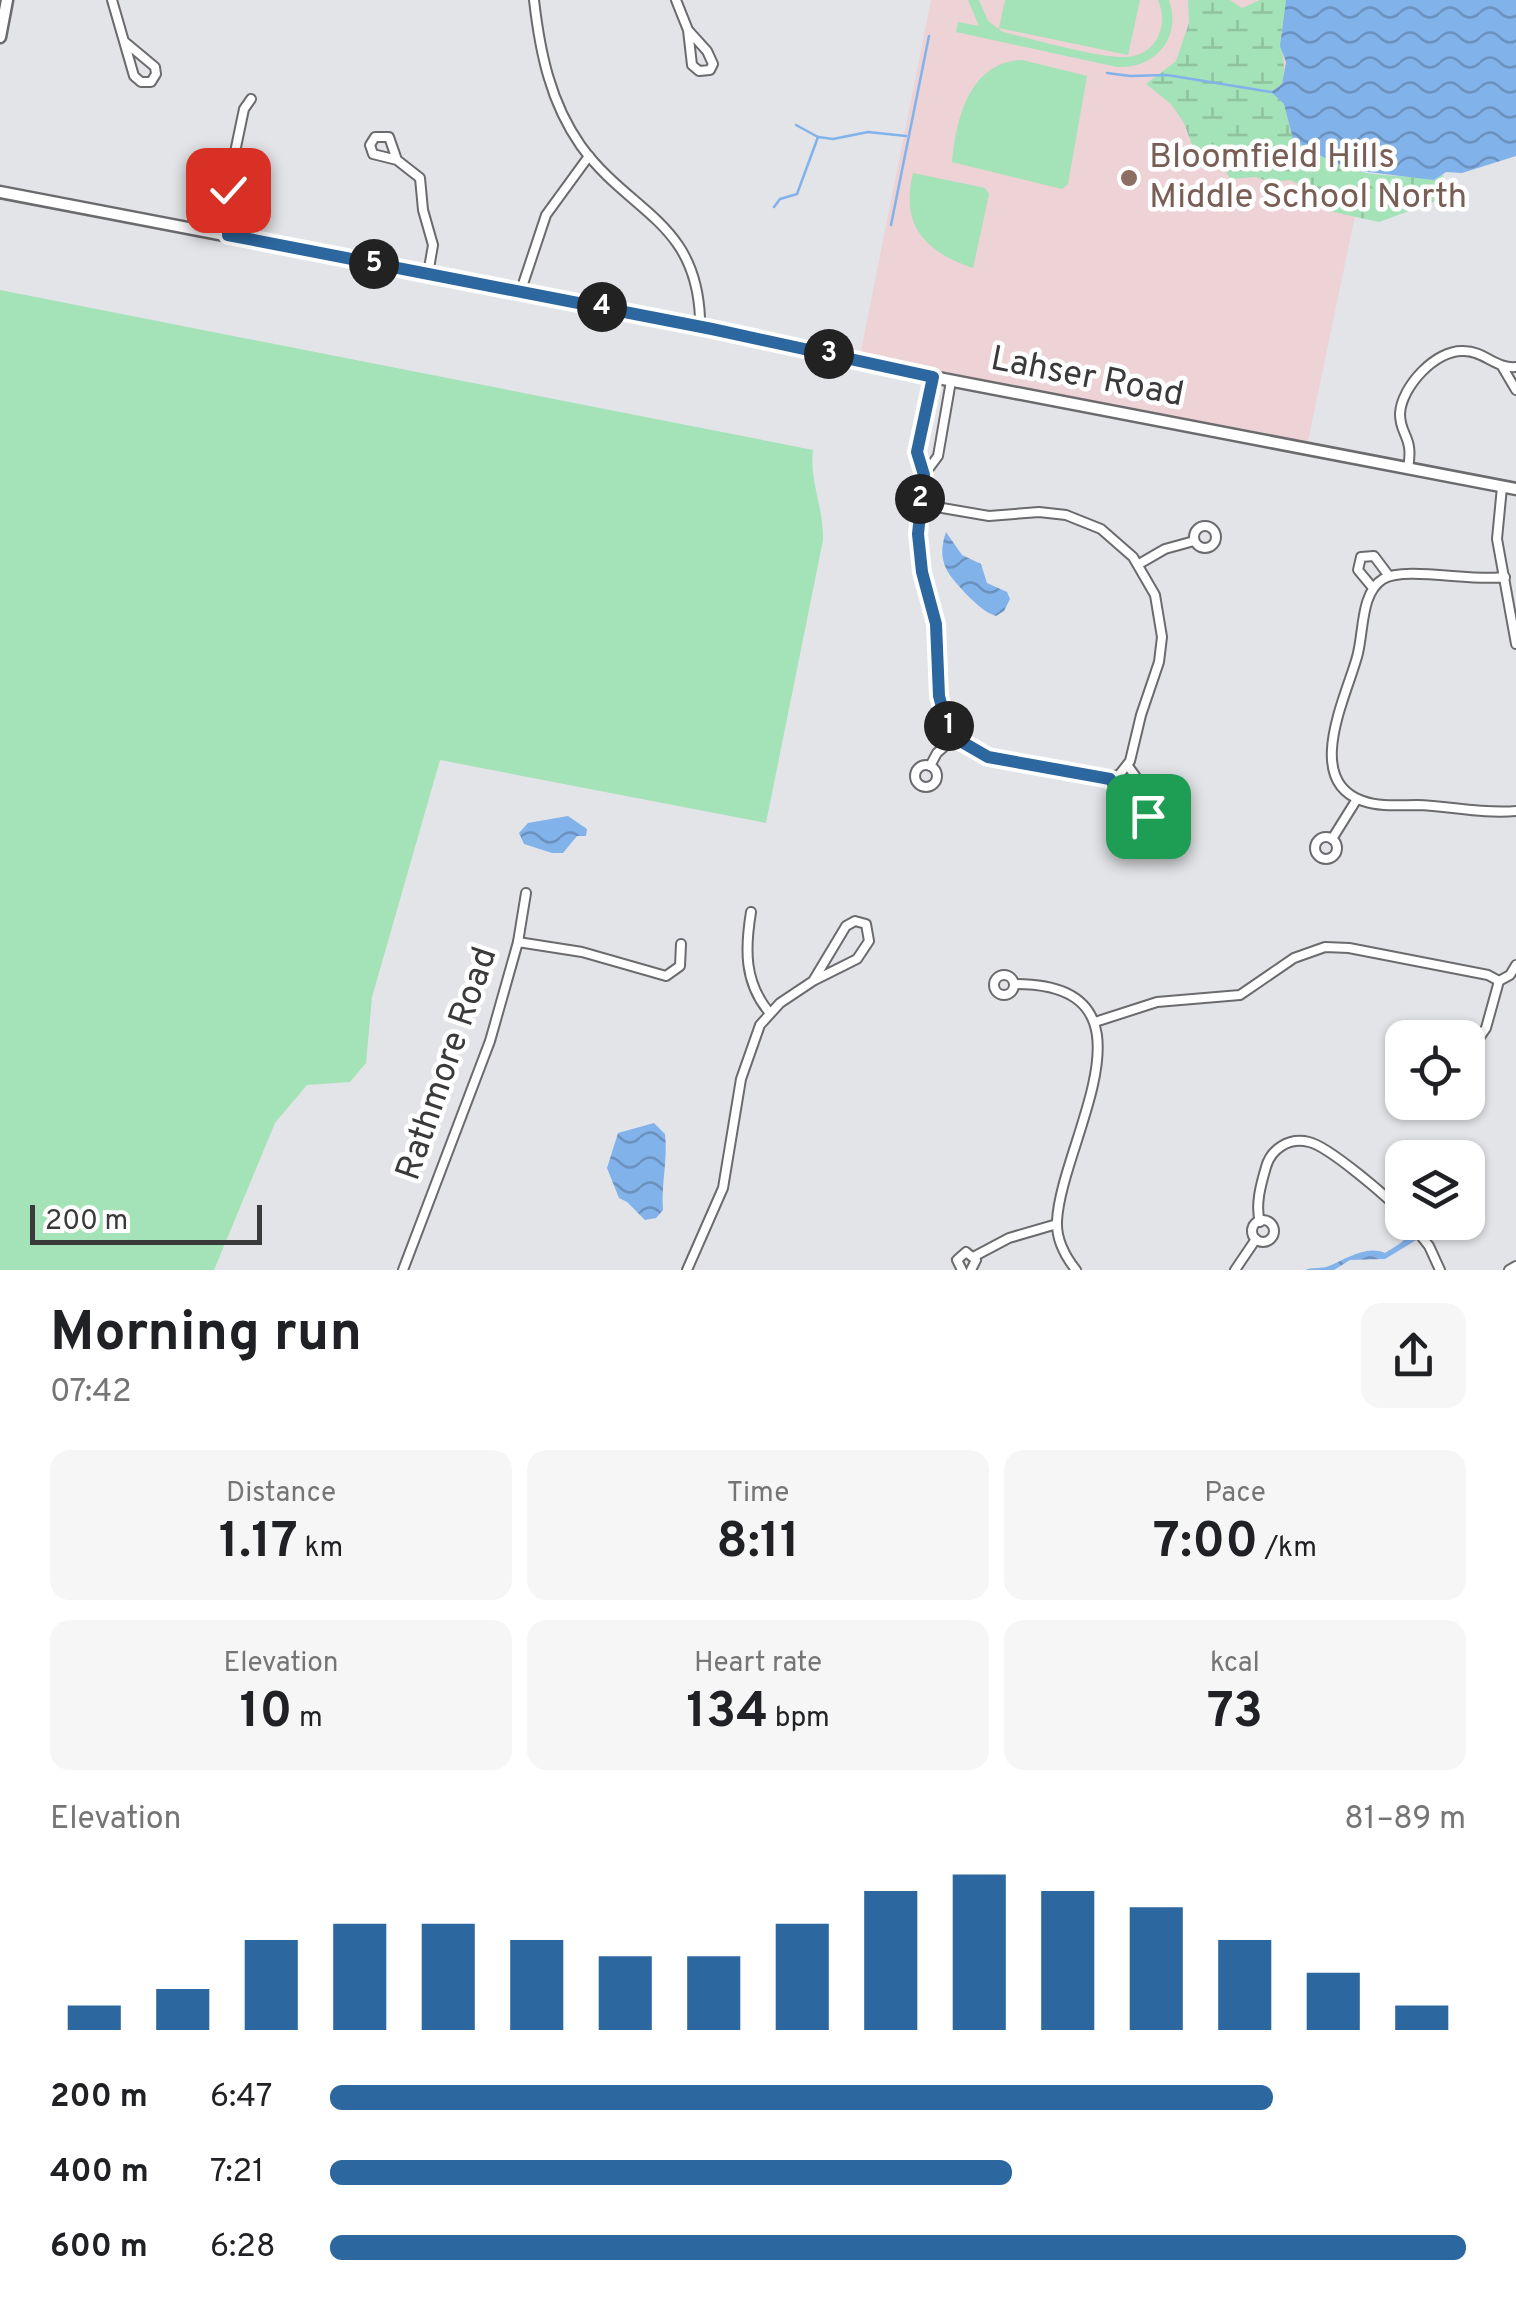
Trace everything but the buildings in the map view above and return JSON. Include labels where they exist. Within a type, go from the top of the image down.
[{"type":"street","points":[[0,37],[8,0]]},
{"type":"street","points":[[112,0],[134,76],[144,82],[153,80],[155,66],[125,42]]},
{"type":"street","points":[[534,0],[552,92],[589,156],[680,243],[693,272],[700,318]]},
{"type":"street","points":[[676,0],[688,30],[692,65],[699,71],[710,70],[712,56],[688,30]]},
{"type":"street","points":[[228,235],[230,176],[244,109],[251,99]]},
{"type":"street","points":[[524,282],[546,215],[589,156]]},
{"type":"street","points":[[397,160],[416,172],[422,184],[423,210],[432,245],[428,274]]},
{"type":"street","name":"Lahser Road","points":[[0,192],[695,325],[933,377],[1516,489]]},
{"type":"street","points":[[1408,468],[1411,443],[1400,410],[1429,364],[1448,352],[1465,350],[1480,354],[1503,368],[1516,390]]},
{"type":"street","points":[[1503,368],[1516,367]]},
{"type":"street","points":[[924,475],[917,452],[933,377]]},
{"type":"street","points":[[952,380],[938,456],[924,475],[919,504],[918,545],[938,638],[940,703],[956,736],[988,757],[1110,779],[1134,813],[1150,815],[1154,808],[1152,799],[1128,766]]},
{"type":"street","points":[[1502,487],[1496,533],[1516,644]]},
{"type":"street","points":[[919,504],[990,516],[1046,512],[1072,516],[1112,536],[1139,564],[1157,603],[1162,643],[1128,766],[1110,779]]},
{"type":"street","points":[[1139,564],[1165,549],[1194,540]]},
{"type":"street","points":[[1373,588],[1358,570],[1363,556],[1374,556],[1389,576]]},
{"type":"street","points":[[1505,577],[1474,580],[1424,574],[1389,576],[1373,588],[1332,753],[1336,778],[1358,799],[1374,804],[1476,813],[1516,811]]},
{"type":"street","points":[[930,766],[937,753],[956,736]]},
{"type":"street","points":[[1332,839],[1358,799]]},
{"type":"street","points":[[518,942],[526,893]]},
{"type":"street","points":[[751,912],[747,965],[769,1012]]},
{"type":"street","points":[[687,1270],[723,1188],[743,1071],[755,1033],[769,1012],[813,981],[847,966],[861,955],[870,937],[864,923],[856,920],[846,926],[813,981]]},
{"type":"street","name":"Rathmore Road","points":[[403,1270],[490,1041],[518,942],[582,952],[666,976],[680,966],[681,944]]},
{"type":"street","points":[[1094,1022],[1157,1002],[1236,997],[1294,958],[1325,947],[1350,948],[1499,980],[1510,975],[1516,965]]},
{"type":"street","points":[[1485,1029],[1499,980]]},
{"type":"street","points":[[1014,984],[1044,985],[1066,992],[1080,1002],[1094,1022],[1098,1047],[1092,1082],[1057,1224],[1063,1250],[1076,1270]]},
{"type":"street","points":[[1260,1222],[1257,1211],[1268,1162],[1281,1146],[1297,1141],[1318,1146],[1385,1196]]},
{"type":"street","points":[[1256,1239],[1268,1241],[1274,1234],[1271,1224],[1260,1222]]},
{"type":"street","points":[[1256,1239],[1253,1228],[1260,1222]]},
{"type":"street","points":[[975,1256],[1018,1234],[1057,1224]]},
{"type":"street","points":[[1234,1270],[1256,1239]]},
{"type":"street","points":[[1424,1240],[1440,1270]]},
{"type":"street","points":[[962,1270],[957,1264],[960,1254],[970,1252],[976,1263],[971,1270]]},
{"type":"street","points":[[1509,1270],[1516,1266]]},
{"type":"shaded area","name":"Bloomfield Hills Middle School North","points":[[931,0],[1400,0],[1307,446],[860,356]]},
{"type":"green space","points":[[968,0],[979,0],[988,21],[1003,32],[1114,56],[1137,55],[1153,45],[1161,29],[1158,0],[1169,0],[1172,26],[1169,38],[1154,56],[1143,63],[1117,67],[956,32],[958,22],[979,26]]},
{"type":"green space","points":[[1005,0],[1140,0],[1128,55],[999,28]]},
{"type":"green space","points":[[1188,0],[1230,0],[1242,8],[1260,0],[1286,0],[1281,39],[1283,79],[1271,92],[1284,104],[1294,143],[1310,147],[1303,166],[1317,154],[1349,169],[1374,174],[1434,180],[1442,174],[1451,189],[1442,199],[1379,222],[1329,211],[1307,188],[1290,180],[1230,179],[1219,159],[1194,150],[1184,123],[1171,104],[1146,84],[1176,61],[1189,23]]},
{"type":"green space","points":[[1022,60],[1087,76],[1068,184],[1062,189],[952,162],[962,111],[978,82],[1004,63]]},
{"type":"green space","points":[[913,173],[985,188],[989,194],[973,268],[942,254],[920,235],[910,208]]},
{"type":"green space","points":[[0,290],[813,450],[823,540],[766,823],[440,760],[372,997],[366,1063],[350,1082],[307,1085],[275,1123],[214,1270],[0,1270]]},
{"type":"water","points":[[1286,0],[1516,0],[1516,156],[1462,173],[1446,172],[1434,180],[1351,170],[1317,154],[1300,170],[1310,155],[1310,147],[1294,143],[1284,104],[1271,92],[1282,84],[1286,62],[1280,46]]},
{"type":"water","points":[[946,532],[962,555],[981,564],[987,583],[1007,592],[1010,599],[1004,611],[996,616],[985,610],[950,576],[942,553]]},
{"type":"water","points":[[568,816],[587,829],[586,836],[577,836],[563,853],[524,844],[519,833],[528,823]]},
{"type":"water","points":[[654,1123],[665,1134],[663,1210],[656,1218],[645,1220],[619,1198],[607,1168],[618,1133]]},
{"type":"water","points":[[1416,1240],[1385,1259],[1350,1260],[1334,1270],[1305,1270],[1326,1267],[1363,1252],[1385,1253]]},
{"type":"waterway","points":[[891,225],[929,36]]},
{"type":"waterway","points":[[1107,73],[1167,75],[1271,92]]},
{"type":"waterway","points":[[796,125],[818,137],[833,139],[868,132],[906,136]]},
{"type":"waterway","points":[[774,207],[780,199],[797,194],[818,137]]},
{"type":"place","name":"Bloomfield Hills Middle School North","points":[[1129,178]]},
{"type":"route","points":[[228,190],[228,235],[712,329],[933,377],[917,452],[924,475],[918,545],[936,624],[939,696],[948,724],[962,742],[988,757],[1110,779],[1134,813],[1148,816]]}]
